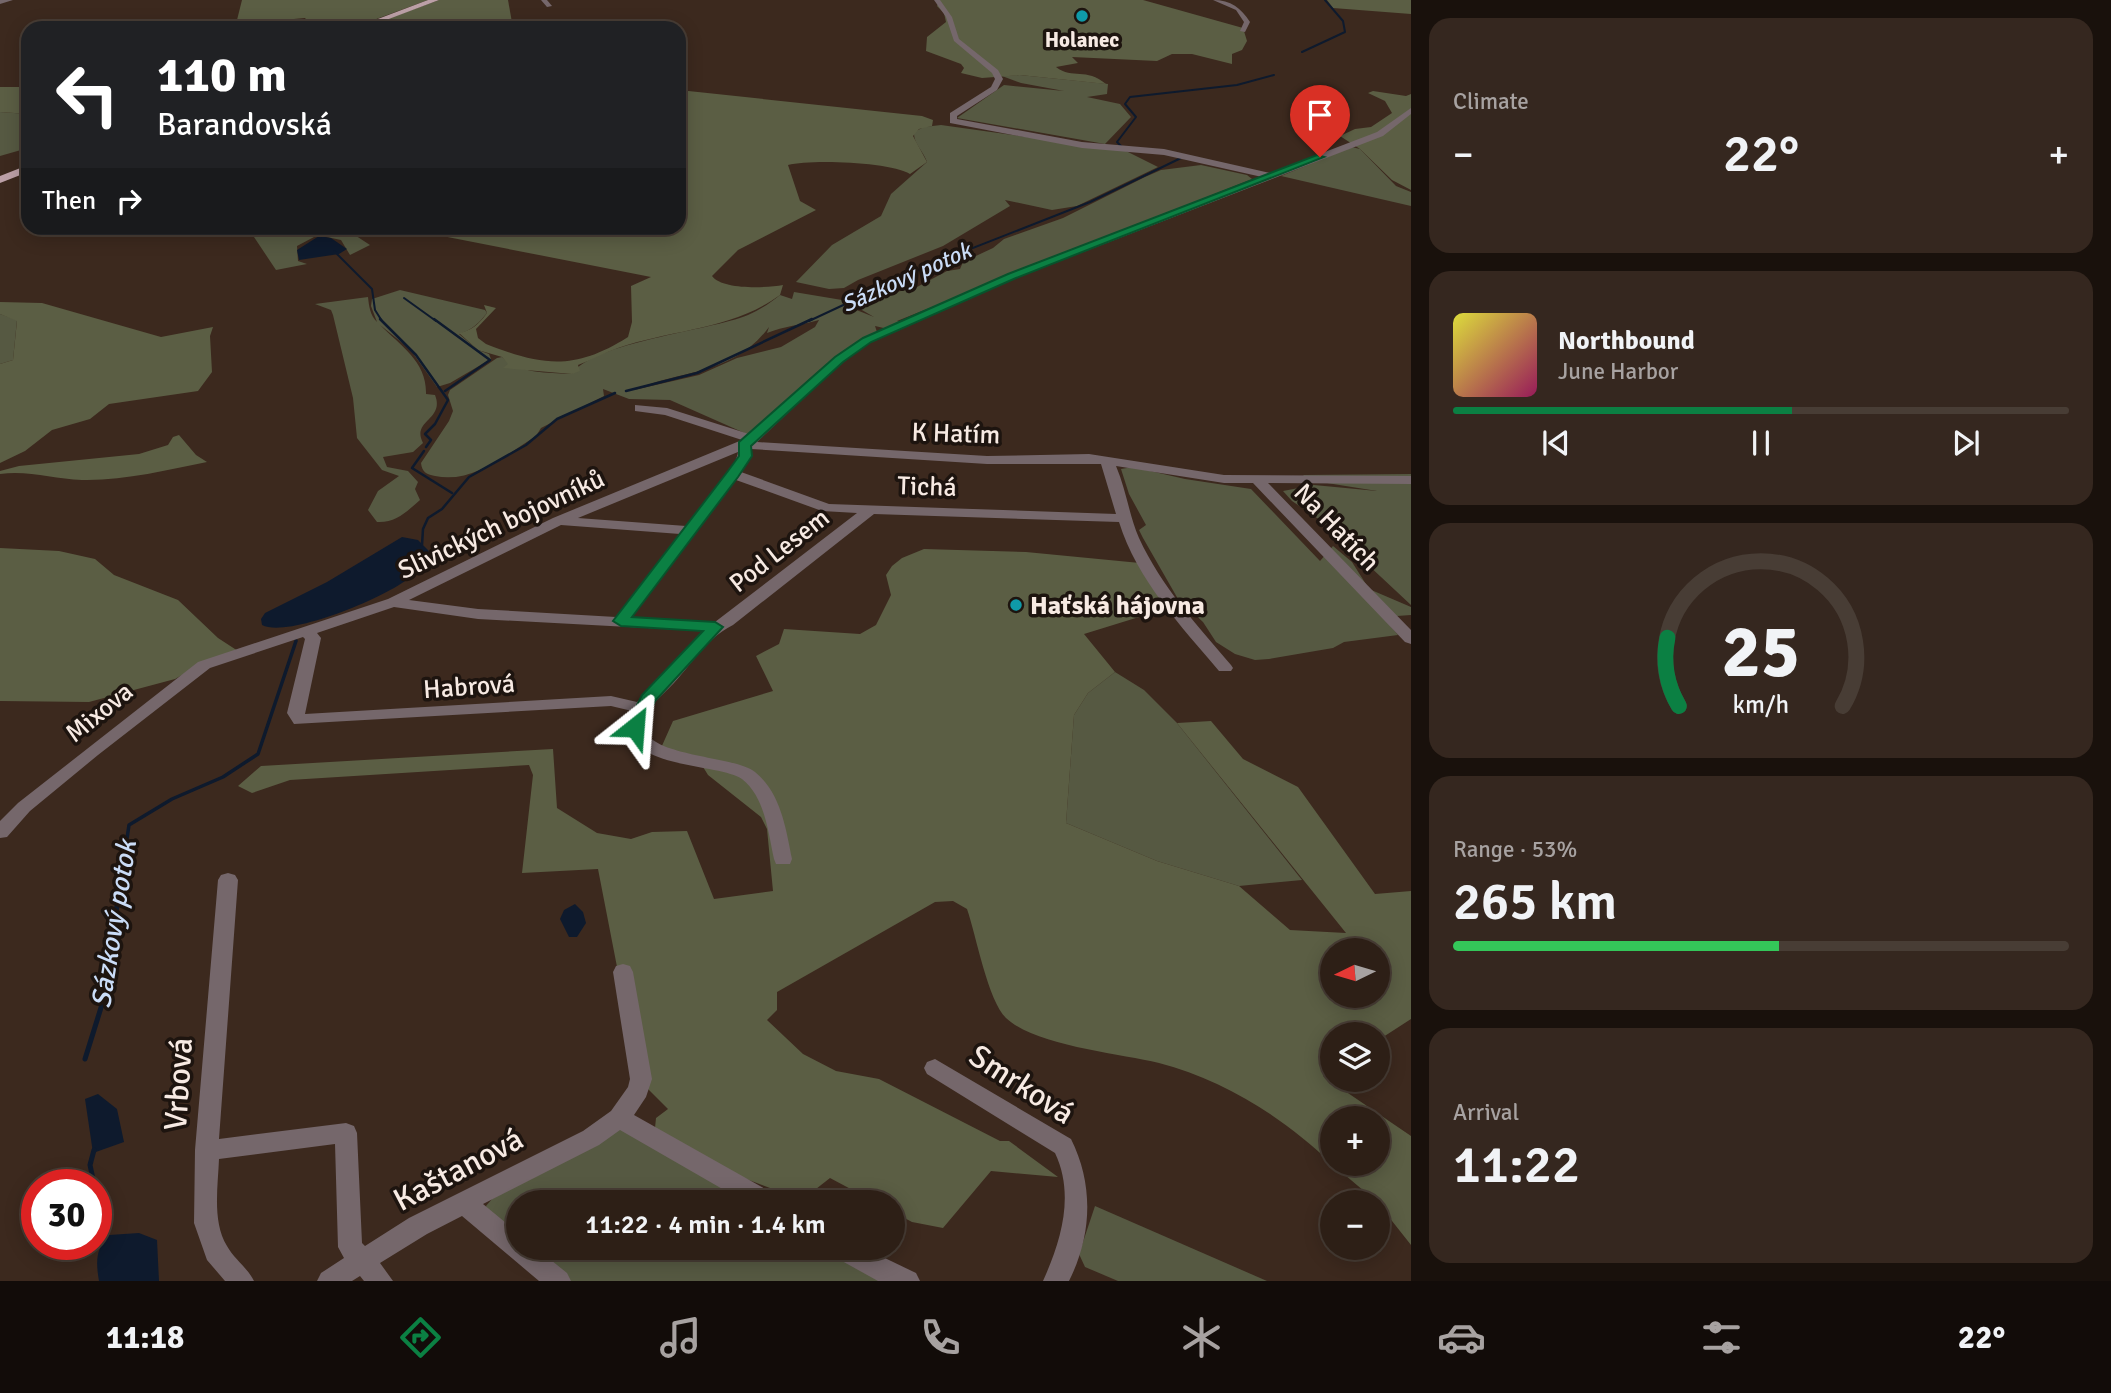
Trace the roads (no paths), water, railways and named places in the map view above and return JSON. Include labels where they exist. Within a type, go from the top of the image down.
[{"type":"main road","points":[[377,21],[435,0]]},
{"type":"main road","points":[[0,180],[21,170]]},
{"type":"street","points":[[0,2],[10,0]]},
{"type":"street","points":[[937,0],[949,17],[956,40],[995,72],[999,79],[994,88],[953,115],[953,121],[1082,145],[1164,152],[1271,176]]},
{"type":"street","points":[[1216,0],[1238,9],[1247,19],[1243,31]]},
{"type":"street","name":"Slivických bojovníků","points":[[243,651],[393,602],[558,521],[748,442],[839,359],[867,340],[1012,276],[1380,134],[1411,110]]},
{"type":"street","points":[[621,621],[733,474],[745,456],[748,442],[657,405],[639,408]]},
{"type":"street","name":"K Hatím","points":[[748,442],[968,460],[1072,457],[1202,477],[1257,480],[1411,480]]},
{"type":"street","points":[[1105,460],[1114,476],[1124,518],[1147,566],[1225,668]]},
{"type":"street","name":"Tichá","points":[[733,474],[827,508],[1124,518]]},
{"type":"street","name":"Na Hatích","points":[[1257,480],[1411,639]]},
{"type":"street","points":[[827,508],[858,519]]},
{"type":"street","name":"Pod Lesem","points":[[641,708],[715,627],[727,622],[871,509]]},
{"type":"street","points":[[558,521],[690,530]]},
{"type":"street","points":[[393,602],[478,614],[715,627]]},
{"type":"street","name":"Habrová","points":[[306,631],[313,638],[295,713],[300,720],[611,701],[641,708]]},
{"type":"street","name":"Mixova","points":[[0,832],[34,799],[180,681],[204,666],[243,651]]},
{"type":"street","points":[[641,708],[635,727],[645,744],[747,775],[765,794],[773,812],[783,859]]},
{"type":"street","name":"Vrbová","points":[[228,880],[207,1150],[206,1223],[209,1238],[241,1281]]},
{"type":"street","points":[[623,972],[641,1079],[638,1090],[619,1118],[745,1190]]},
{"type":"street","name":"Smrková","points":[[935,1068],[1063,1146],[1069,1156],[1076,1219],[1067,1263],[1056,1281]]},
{"type":"street","name":"Kaštanová","points":[[330,1281],[418,1226],[592,1138],[619,1118]]},
{"type":"street","points":[[207,1150],[346,1133],[349,1247],[380,1281]]},
{"type":"street","points":[[464,1203],[558,1281]]},
{"type":"street","points":[[863,1260],[907,1281]]},
{"type":"water","points":[[319,236],[331,238],[347,249],[339,254],[299,260],[297,250]]},
{"type":"water","points":[[402,537],[418,540],[429,551],[416,572],[403,583],[364,603],[316,621],[275,628],[262,625],[261,619],[265,613],[327,582]]},
{"type":"water","points":[[575,904],[583,912],[586,923],[577,937],[569,937],[560,919],[564,910]]},
{"type":"water","points":[[98,1094],[117,1109],[124,1142],[93,1153],[85,1099]]},
{"type":"water","points":[[139,1233],[157,1240],[159,1281],[99,1281],[98,1260],[112,1260],[112,1235]]},
{"type":"waterway","name":"Sázkový potok","points":[[1302,52],[1345,32],[1343,21],[1325,0]]},
{"type":"waterway","name":"Sázkový potok","points":[[1122,147],[1117,142],[1136,117],[1125,104],[1130,97],[1237,85],[1274,75]]},
{"type":"waterway","name":"Sázkový potok","points":[[809,321],[927,266],[1090,202],[1181,158]]},
{"type":"waterway","points":[[318,235],[321,238]]},
{"type":"waterway","points":[[334,251],[372,289],[375,310],[382,321]]},
{"type":"waterway","points":[[404,298],[436,321]]},
{"type":"waterway","points":[[434,319],[490,360],[445,391]]},
{"type":"waterway","name":"Sázkový potok","points":[[626,391],[697,373],[812,319]]},
{"type":"waterway","points":[[382,321],[416,355],[448,400],[435,424],[425,434],[431,440],[426,447]]},
{"type":"waterway","name":"Sázkový potok","points":[[422,545],[423,529],[428,518],[442,509],[469,477],[526,445],[557,419],[615,393]]},
{"type":"waterway","points":[[424,451],[412,468],[452,493]]},
{"type":"waterway","name":"Sázkový potok","points":[[122,872],[129,825],[172,799],[223,777],[258,754],[296,641]]},
{"type":"waterway","name":"Sázkový potok","points":[[85,1059],[104,998],[122,870]]},
{"type":"waterway","name":"Sázkový potok","points":[[91,1169],[94,1150]]},
{"type":"place","name":"Holanec","points":[[1082,16]]},
{"type":"place","name":"Haťská hájovna","points":[[1016,605]]}]
